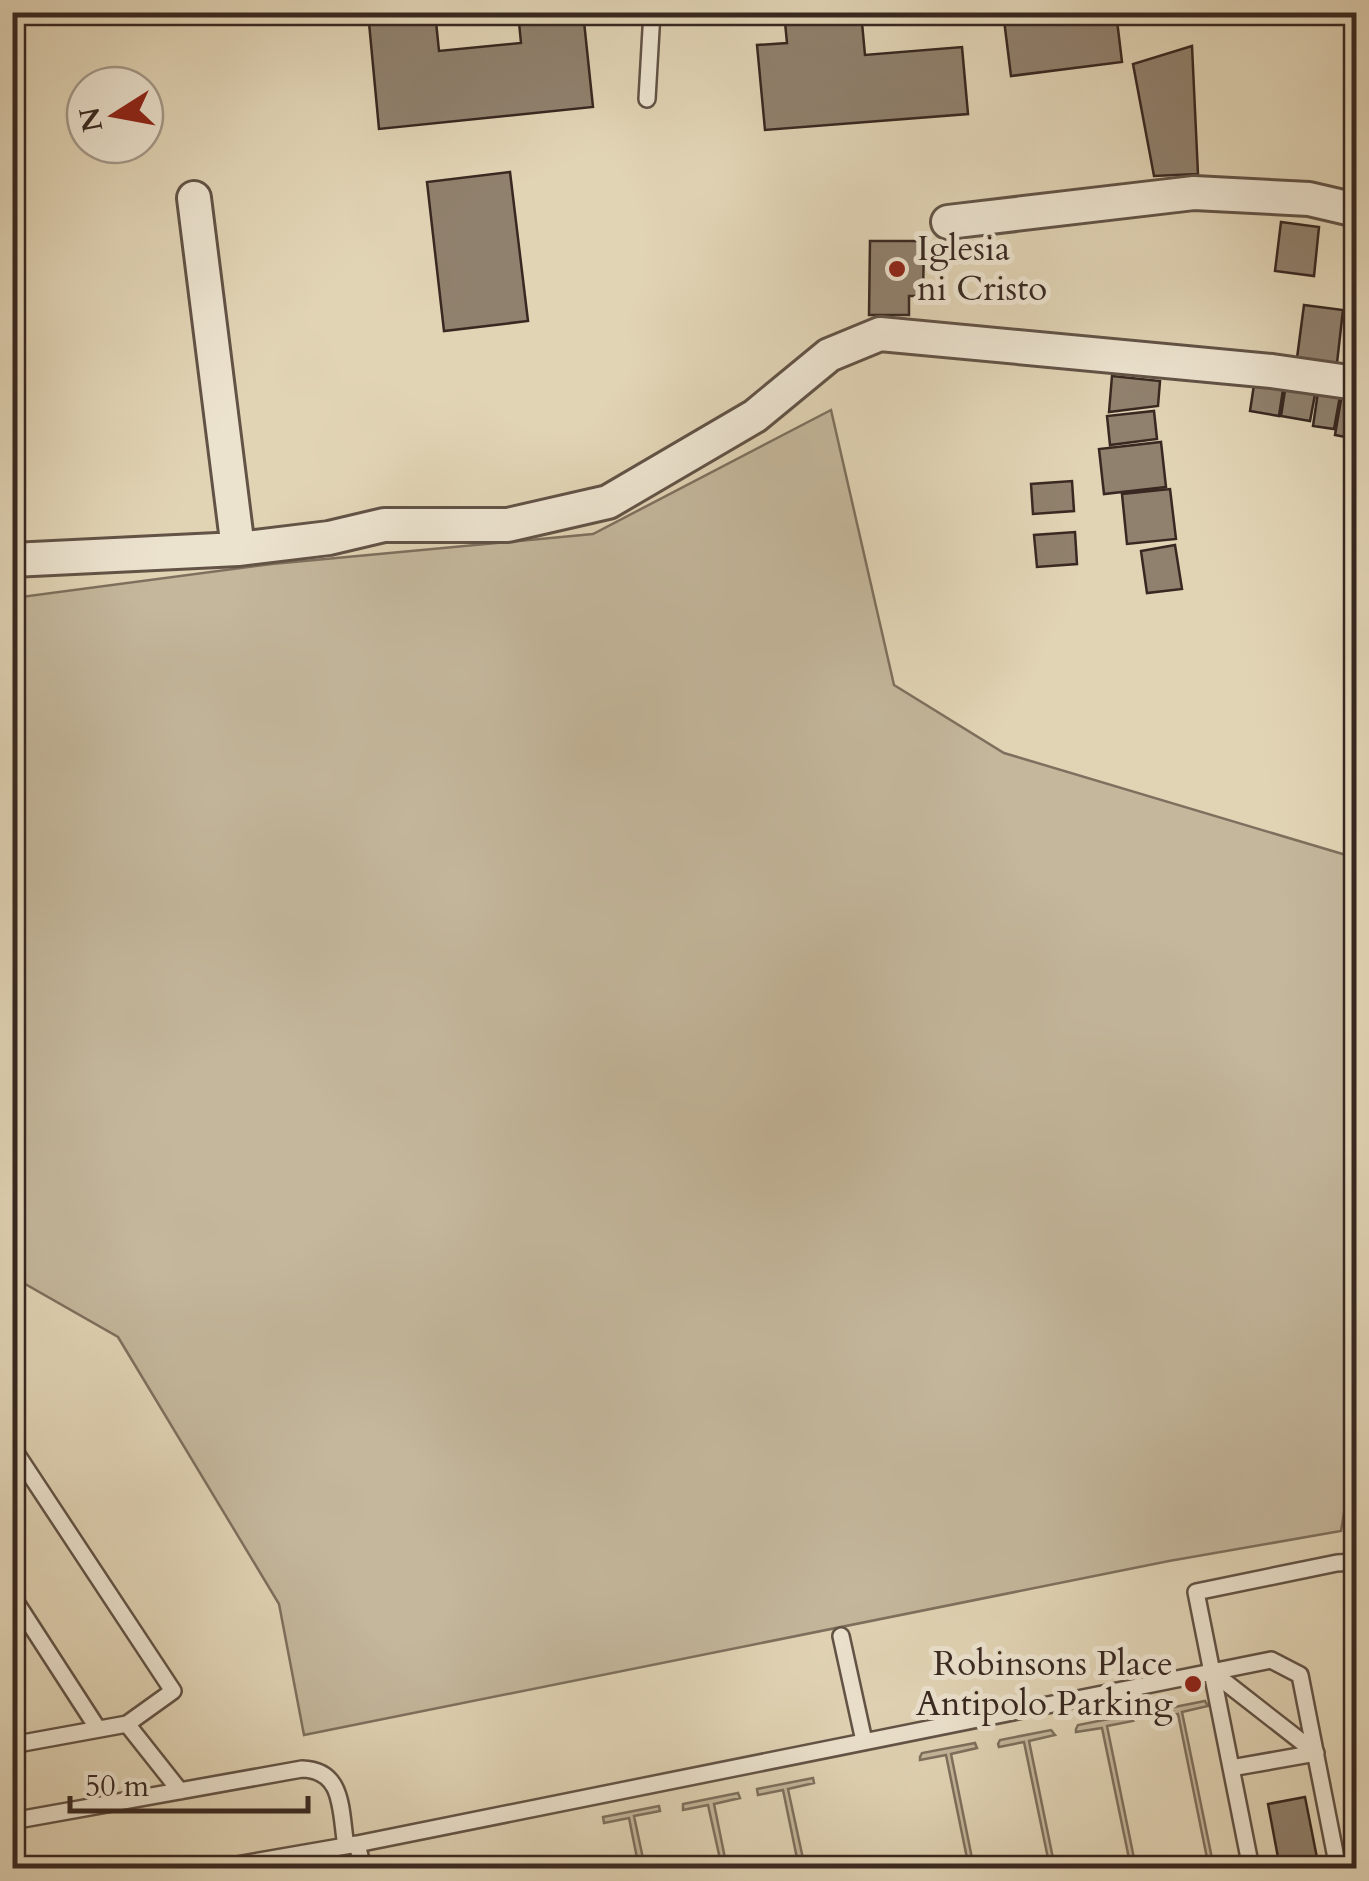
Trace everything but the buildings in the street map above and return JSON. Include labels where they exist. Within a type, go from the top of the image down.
[{"type":"street","points":[[948,222],[1194,193],[1310,200],[1356,210]]},
{"type":"street","points":[[194,198],[238,549]]},
{"type":"street","points":[[12,560],[238,549],[329,538],[384,525],[508,525],[608,502],[755,416],[829,355],[880,334],[1272,371],[1356,383]]},
{"type":"lane","points":[[647,100],[652,12]]},
{"type":"lane","points":[[14,1453],[173,1692],[127,1724],[14,1742]]},
{"type":"lane","points":[[1251,1868],[1196,1592],[1337,1562],[1356,1562]]},
{"type":"lane","points":[[12,1596],[98,1730]]},
{"type":"lane","points":[[841,1636],[864,1740]]},
{"type":"lane","points":[[218,1868],[315,1860],[352,1845],[418,1830],[1270,1660],[1300,1674],[1338,1868]]},
{"type":"lane","points":[[1211,1670],[1316,1753]]},
{"type":"lane","points":[[127,1724],[180,1791]]},
{"type":"lane","points":[[1230,1768],[1316,1753]]},
{"type":"lane","points":[[12,1821],[302,1768],[315,1769],[326,1774],[336,1786],[362,1868]]},
{"type":"shaded area","points":[[831,410],[894,685],[1004,753],[1356,858],[1356,1440],[1341,1531],[1169,1561],[304,1735],[279,1604],[118,1337],[13,1277],[13,598],[272,564],[593,534]]},
{"type":"shaded area","points":[[1205,1701],[1208,1706],[1182,1712],[1214,1868],[1209,1868],[1178,1714],[1152,1718],[1154,1711]]},
{"type":"shaded area","points":[[1129,1715],[1133,1721],[1107,1726],[1136,1868],[1131,1868],[1102,1728],[1076,1732],[1078,1725]]},
{"type":"shaded area","points":[[1051,1730],[1055,1735],[1029,1741],[1055,1868],[1050,1868],[1024,1742],[999,1747],[998,1744],[1000,1740]]},
{"type":"shaded area","points":[[975,1743],[977,1748],[951,1754],[974,1868],[969,1868],[946,1755],[920,1757],[922,1753]]},
{"type":"shaded area","points":[[813,1778],[814,1783],[788,1789],[805,1868],[799,1868],[783,1790],[758,1795],[757,1789]]},
{"type":"shaded area","points":[[738,1793],[740,1798],[714,1804],[727,1868],[722,1868],[708,1805],[683,1810],[683,1804]]},
{"type":"shaded area","points":[[659,1806],[660,1811],[634,1816],[645,1868],[639,1868],[629,1818],[604,1823],[603,1817]]},
{"type":"place","name":"Iglesia ni Cristo","points":[[897,269]]},
{"type":"place","name":"Robinsons Place Antipolo Parking","points":[[1193,1684]]}]
